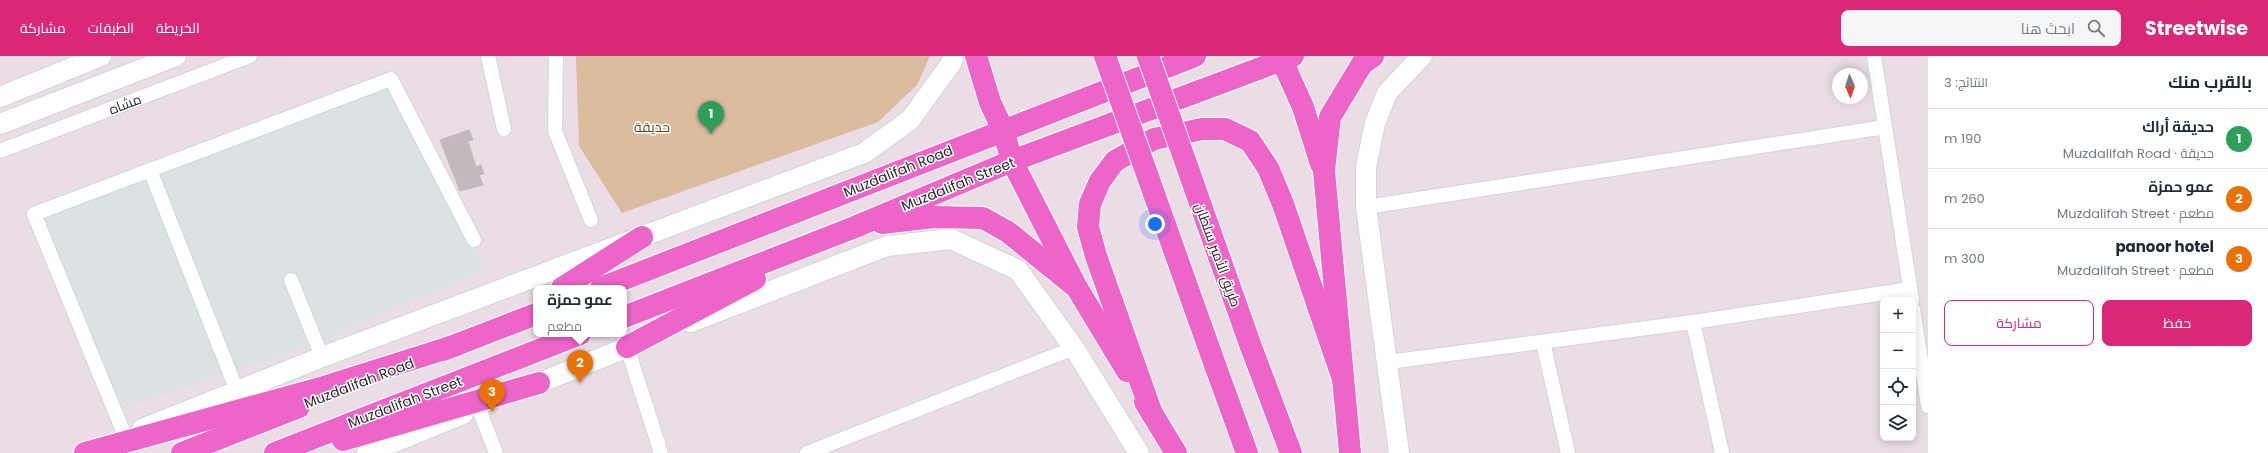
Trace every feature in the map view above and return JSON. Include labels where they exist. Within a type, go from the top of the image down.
[{"type":"highway","points":[[976,56],[990,102],[1003,130],[1012,162],[1077,288],[1176,453]]},
{"type":"highway","points":[[1105,56],[1247,453]]},
{"type":"highway","name":"طريق الأمير سلطان","points":[[1148,56],[1250,344],[1291,453]]},
{"type":"highway","name":"Muzdalifah Road","points":[[609,285],[1195,56]]},
{"type":"highway","points":[[1350,453],[1324,171],[1330,117],[1362,64],[1373,56]]},
{"type":"highway","points":[[1285,58],[1324,171]]},
{"type":"highway","name":"Muzdalifah Street","points":[[627,316],[855,227],[1012,162],[1285,58]]},
{"type":"highway","points":[[1152,414],[1096,256],[1088,227],[1090,204],[1100,181],[1115,161],[1154,139],[1202,129],[1225,129],[1250,141],[1268,168],[1283,204],[1343,379]]},
{"type":"highway","points":[[973,142],[996,144],[1001,158],[985,173]]},
{"type":"highway","points":[[627,347],[855,227],[934,217],[983,218],[1008,232],[1077,288]]},
{"type":"highway","points":[[567,285],[642,237]]},
{"type":"highway","points":[[497,329],[533,306]]},
{"type":"highway","name":"Muzdalifah Road","points":[[182,453],[533,315]]},
{"type":"highway","name":"Muzdalifah Street","points":[[274,453],[572,337]]},
{"type":"highway","points":[[85,453],[324,387],[456,345]]},
{"type":"highway","points":[[300,453],[539,383]]},
{"type":"street","points":[[0,97],[101,56]]},
{"type":"street","points":[[0,124],[176,56]]},
{"type":"street","name":"مشاه","points":[[0,151],[250,56]]},
{"type":"street","points":[[488,56],[504,129]]},
{"type":"street","points":[[556,56],[555,131],[591,220]]},
{"type":"street","points":[[81,453],[322,358],[864,153],[910,120],[952,62],[953,56]]},
{"type":"street","points":[[1399,453],[1366,207],[1366,167],[1375,123],[1387,93],[1422,56]]},
{"type":"street","points":[[1388,362],[1911,294],[1874,56]]},
{"type":"street","points":[[125,436],[34,214],[391,79],[474,240]]},
{"type":"street","points":[[1366,207],[1885,127]]},
{"type":"street","points":[[150,170],[237,391]]},
{"type":"street","points":[[366,453],[627,347],[886,246],[950,239],[1018,270],[1074,348],[1139,453]]},
{"type":"street","points":[[291,280],[322,358]]},
{"type":"street","points":[[1693,322],[1722,453]]},
{"type":"street","points":[[1916,328],[1928,406]]},
{"type":"street","points":[[1544,342],[1568,453]]},
{"type":"street","points":[[627,347],[661,453]]},
{"type":"street","points":[[807,453],[1074,348]]},
{"type":"street","points":[[478,408],[496,453]]},
{"type":"shaded area","points":[[391,79],[486,269],[317,344],[114,411],[34,214]]},
{"type":"green space","name":"حديقة","points":[[576,56],[930,56],[917,85],[878,122],[622,213],[579,146]]},
{"type":"building","points":[[469,130],[473,140],[468,141],[476,167],[481,165],[484,174],[479,175],[483,185],[460,191],[440,140]]},
{"type":"place","name":"حديقة أراك","points":[[711,134]]},
{"type":"place","name":"عمو حمزة","points":[[580,383]]},
{"type":"place","name":"panoor hotel","points":[[492,412]]}]
